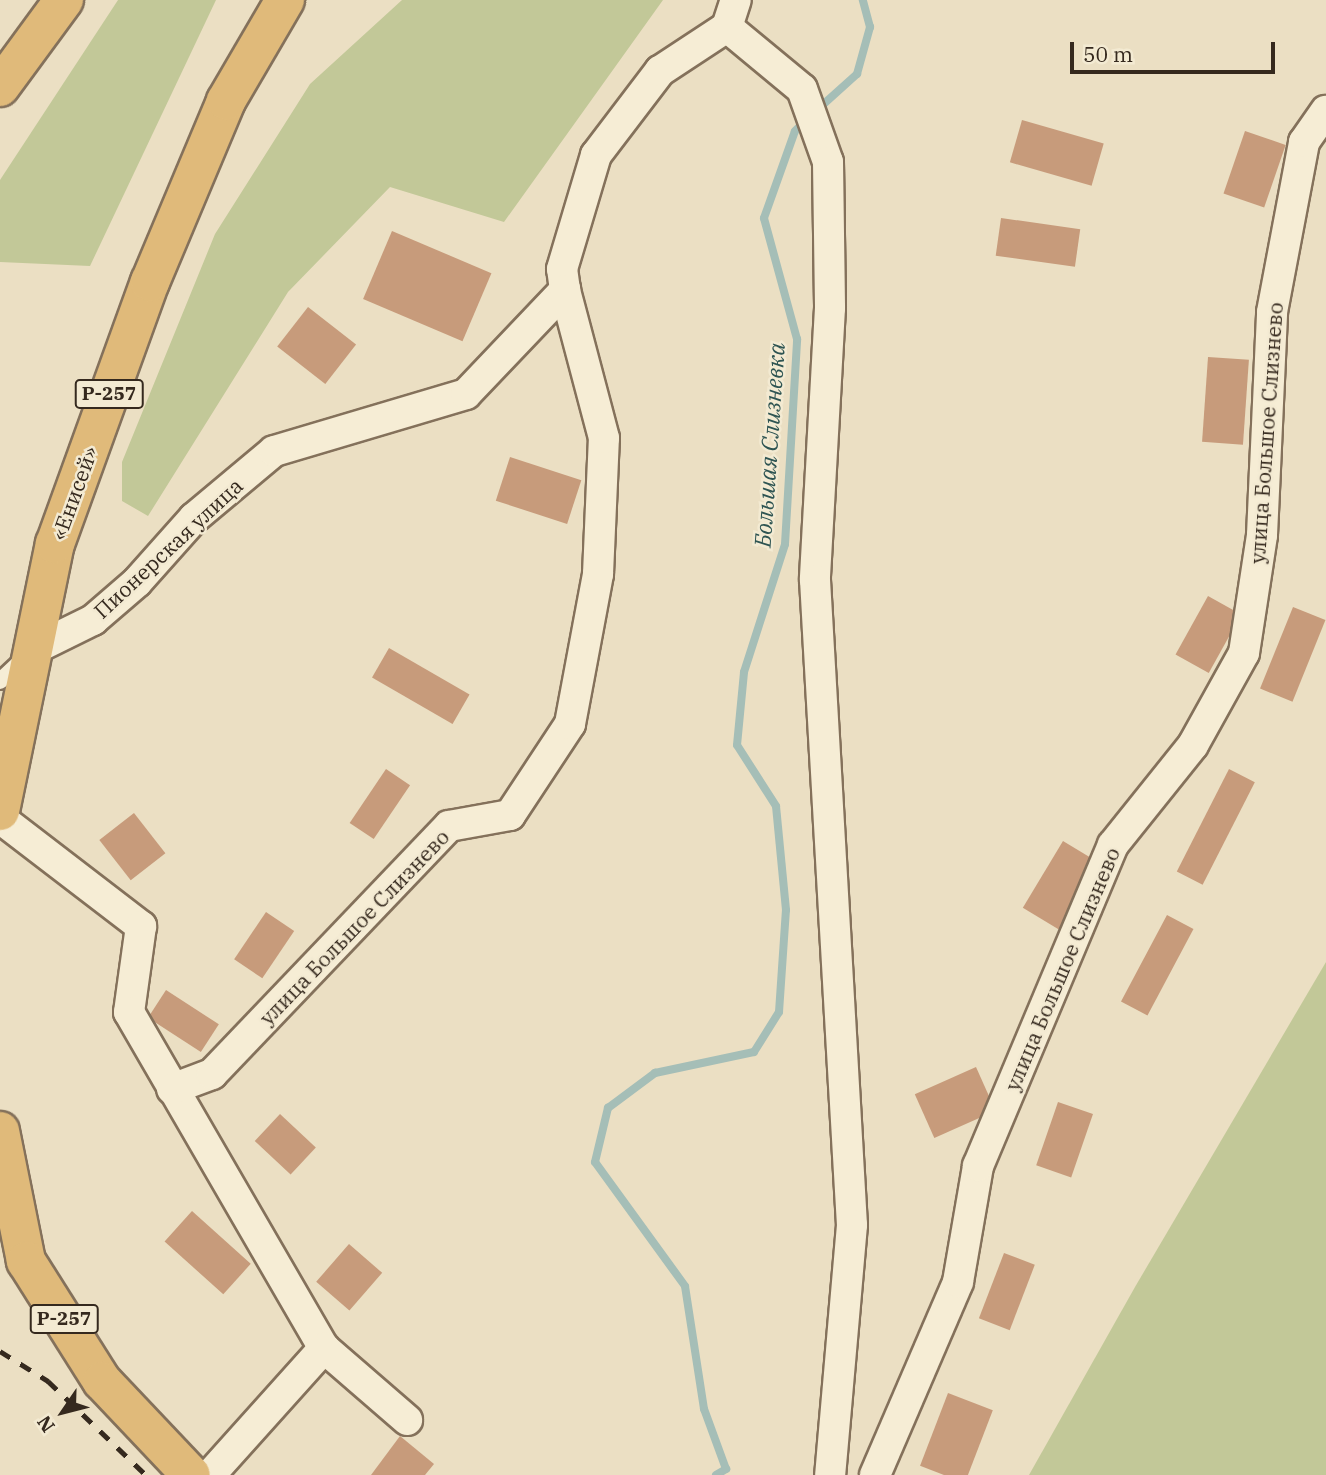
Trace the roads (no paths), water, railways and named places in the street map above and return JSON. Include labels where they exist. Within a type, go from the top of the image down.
[{"type":"highway","points":[[0,87],[64,0]]},
{"type":"highway","name":"«Енисей»","points":[[0,811],[55,544],[150,282],[226,101],[285,0]]},
{"type":"highway","name":"Р-257","points":[[0,1131],[26,1261],[102,1381],[191,1475]]},
{"type":"street","points":[[565,289],[562,270],[596,155],[660,71],[732,13],[802,89],[828,162],[830,308],[815,580],[852,1225],[830,1475]]},
{"type":"street","name":"улица Большое Слизнево","points":[[875,1475],[958,1282],[978,1166],[1113,845],[1193,745],[1244,653],[1262,535],[1272,312],[1304,142],[1326,111]]},
{"type":"street","name":"Пионерская улица","points":[[34,649],[93,620],[137,583],[194,518],[274,450],[466,394],[565,289]]},
{"type":"street","name":"улица Большое Слизнево","points":[[172,1089],[212,1074],[449,826],[510,815],[570,724],[597,574],[604,438],[565,289]]},
{"type":"street","points":[[0,818],[141,926],[128,1012],[324,1348],[407,1420]]},
{"type":"street","points":[[210,1475],[324,1348]]},
{"type":"lane","points":[[0,681],[34,649]]},
{"type":"waterway","name":"Большая Слизневка","points":[[817,110],[857,74],[870,27],[863,0]]},
{"type":"waterway","name":"Большая Слизневка","points":[[716,1475],[726,1469],[704,1409],[685,1286],[595,1162],[608,1108],[655,1073],[754,1052],[779,1012],[786,910],[776,806],[737,745],[744,672],[785,544],[797,339],[764,218],[795,131],[805,121]]},
{"type":"railway","points":[[0,1351],[48,1381],[146,1475]]}]
